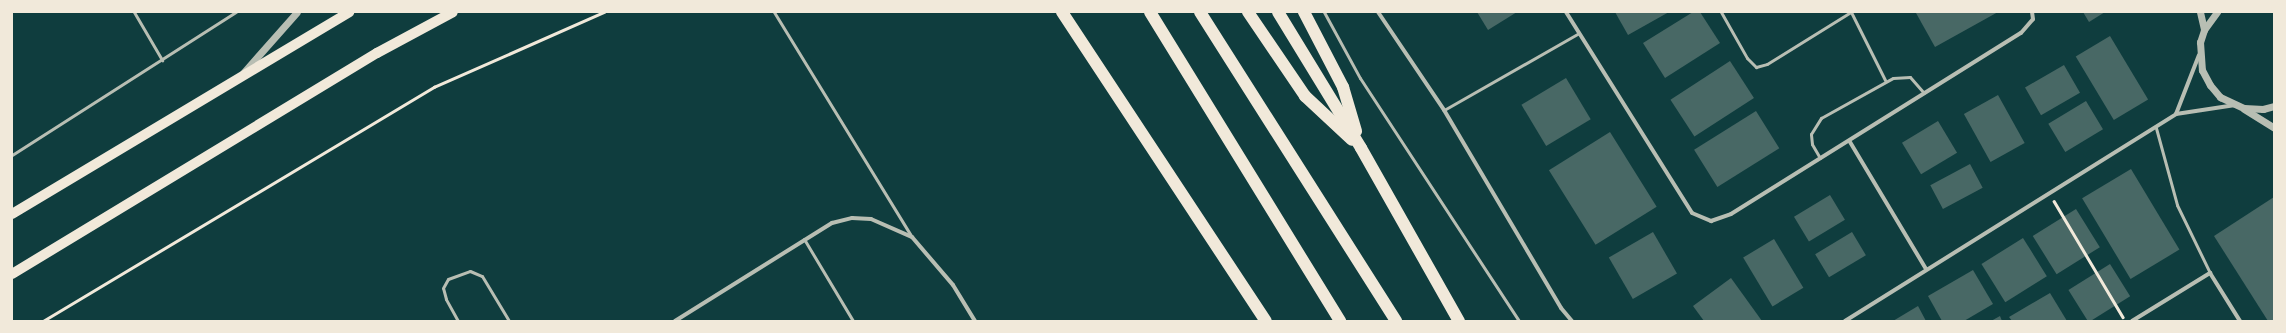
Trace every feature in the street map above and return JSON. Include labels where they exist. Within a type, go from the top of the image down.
[{"type":"highway","points":[[1062,12],[1266,321]]},
{"type":"highway","points":[[1150,12],[1340,321]]},
{"type":"highway","points":[[1200,12],[1396,321]]},
{"type":"highway","points":[[1248,12],[1305,96],[1361,148]]},
{"type":"highway","points":[[1278,12],[1361,148],[1459,321]]},
{"type":"highway","points":[[1304,12],[1343,87],[1361,148]]},
{"type":"main road","points":[[12,214],[349,12]]},
{"type":"main road","points":[[12,274],[377,53],[453,12]]},
{"type":"street","points":[[240,76],[296,12]]},
{"type":"street","points":[[1378,12],[1444,110],[1561,308],[1572,321]]},
{"type":"street","points":[[1566,12],[1692,213],[1711,221],[1731,214],[1820,158],[1850,142],[1924,93],[2021,33],[2033,19],[2032,12]]},
{"type":"street","points":[[2200,12],[2204,30]]},
{"type":"street","points":[[2176,114],[2199,54],[2204,30],[2217,12]]},
{"type":"street","points":[[2199,54],[2202,70],[2210,85],[2220,97],[2244,108],[2274,128]]},
{"type":"street","points":[[1845,321],[1926,269],[2156,128],[2176,114],[2235,105]]},
{"type":"street","points":[[2244,108],[2263,109],[2274,106]]},
{"type":"street","points":[[1850,142],[1926,269]]},
{"type":"street","points":[[675,321],[804,239],[832,223],[852,218],[871,219],[912,237],[953,285],[975,321]]},
{"type":"street","points":[[2132,321],[2210,273],[2240,321]]},
{"type":"lane","points":[[134,12],[162,60]]},
{"type":"lane","points":[[12,155],[236,12]]},
{"type":"lane","points":[[774,12],[912,237]]},
{"type":"lane","points":[[1324,12],[1360,78],[1519,321]]},
{"type":"lane","points":[[1722,12],[1747,58],[1756,67],[1767,64],[1851,12],[1885,80]]},
{"type":"lane","points":[[1444,110],[1579,33]]},
{"type":"lane","points":[[1820,158],[1812,144],[1811,134],[1821,118],[1885,80],[1910,78],[1924,93]]},
{"type":"lane","points":[[2156,128],[2177,205],[2210,273]]},
{"type":"lane","points":[[804,239],[853,321]]},
{"type":"lane","points":[[458,321],[446,299],[443,288],[448,278],[470,270],[482,276],[509,321]]},
{"type":"path","points":[[43,321],[434,87],[604,12]]},
{"type":"path","points":[[2049,193],[2125,321]]},
{"type":"building","points":[[1477,12],[1517,12],[1488,30]]},
{"type":"building","points":[[1615,12],[1669,12],[1628,35]]},
{"type":"building","points":[[1693,12],[1700,12],[1720,43],[1665,78],[1643,43]]},
{"type":"building","points":[[1998,12],[1935,47],[1916,13]]},
{"type":"building","points":[[2083,12],[2105,12],[2089,22]]},
{"type":"building","points":[[2110,36],[2148,99],[2114,120],[2076,57]]},
{"type":"building","points":[[1730,61],[1754,98],[1694,137],[1670,100]]},
{"type":"building","points":[[2064,65],[2080,93],[2041,115],[2025,88]]},
{"type":"building","points":[[1566,78],[1591,119],[1546,146],[1521,105]]},
{"type":"building","points":[[1998,95],[2025,143],[1991,162],[1964,114]]},
{"type":"building","points":[[2086,101],[2103,129],[2065,152],[2048,124]]},
{"type":"building","points":[[1756,111],[1779,148],[1717,187],[1694,150]]},
{"type":"building","points":[[1938,121],[1957,153],[1921,174],[1902,143]]},
{"type":"building","points":[[1610,132],[1657,207],[1596,245],[1549,170]]},
{"type":"building","points":[[1970,164],[1983,188],[1943,209],[1930,185]]},
{"type":"building","points":[[2131,169],[2179,250],[2131,279],[2082,198]]},
{"type":"building","points":[[1830,195],[1845,220],[1809,241],[1794,217]]},
{"type":"building","points":[[2274,197],[2274,321],[2268,321],[2214,236]]},
{"type":"building","points":[[2076,209],[2100,247],[2057,274],[2033,236]]},
{"type":"building","points":[[1653,232],[1677,274],[1633,299],[1609,258]]},
{"type":"building","points":[[1852,232],[1866,255],[1829,277],[1815,254]]},
{"type":"building","points":[[2023,238],[2047,276],[2005,302],[1981,264]]},
{"type":"building","points":[[1774,239],[1803,288],[1772,306],[1743,258]]},
{"type":"building","points":[[2110,264],[2130,296],[2090,321],[2088,321],[2068,290]]},
{"type":"building","points":[[1973,270],[1993,304],[1964,321],[1942,321],[1928,296]]},
{"type":"building","points":[[1731,278],[1762,321],[1704,321],[1693,306]]},
{"type":"building","points":[[2050,293],[2067,321],[2012,321],[2009,317]]},
{"type":"building","points":[[1918,306],[1926,321],[1893,321]]},
{"type":"building","points":[[2000,316],[2002,321],[1991,321]]}]
